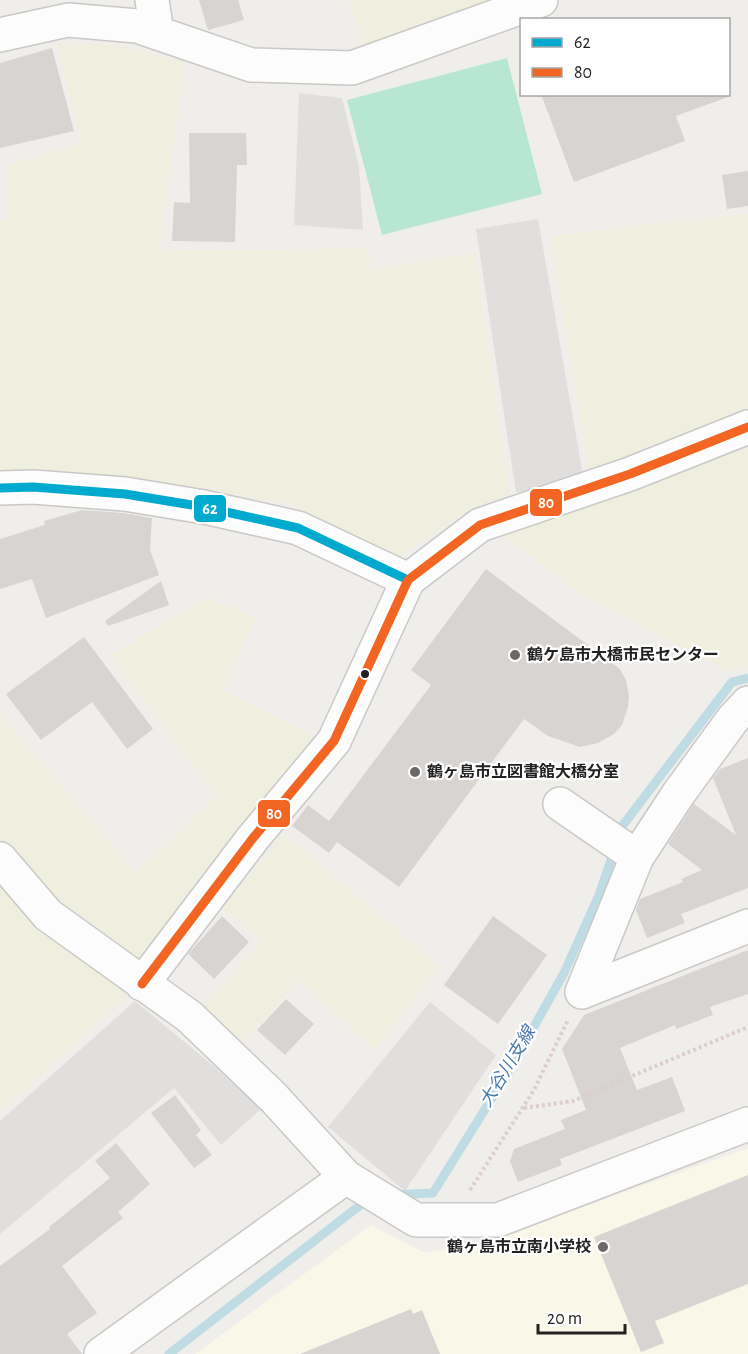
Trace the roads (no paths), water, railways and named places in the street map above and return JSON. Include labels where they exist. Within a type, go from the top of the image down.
[{"type":"street","points":[[152,0],[157,33]]},
{"type":"street","points":[[0,35],[68,20],[137,26],[251,65],[352,68],[541,0]]},
{"type":"street","points":[[142,984],[253,838],[334,741],[408,580],[480,525],[630,474],[748,427]]},
{"type":"street","points":[[0,488],[33,487],[125,494],[204,507],[298,528],[408,580]]},
{"type":"street","points":[[748,703],[733,719],[679,793],[637,857],[582,992],[748,926]]},
{"type":"street","points":[[560,804],[637,857]]},
{"type":"street","points":[[0,859],[48,915],[190,1017],[273,1098],[346,1177],[416,1220],[498,1220],[748,1124]]},
{"type":"street","points":[[101,1354],[346,1177]]},
{"type":"waterway","name":"大谷川支線","points":[[393,1195],[433,1193],[513,1064],[564,973],[599,895],[623,825],[732,682],[748,678]]},
{"type":"waterway","name":"大谷川支線","points":[[169,1354],[368,1199]]},
{"type":"place","name":"鶴ケ島市大橋市民センター","points":[[515,655]]},
{"type":"place","name":"鶴ヶ島市立図書館大橋分室","points":[[415,772]]},
{"type":"place","name":"鶴ヶ島市立南小学校","points":[[603,1247]]}]
